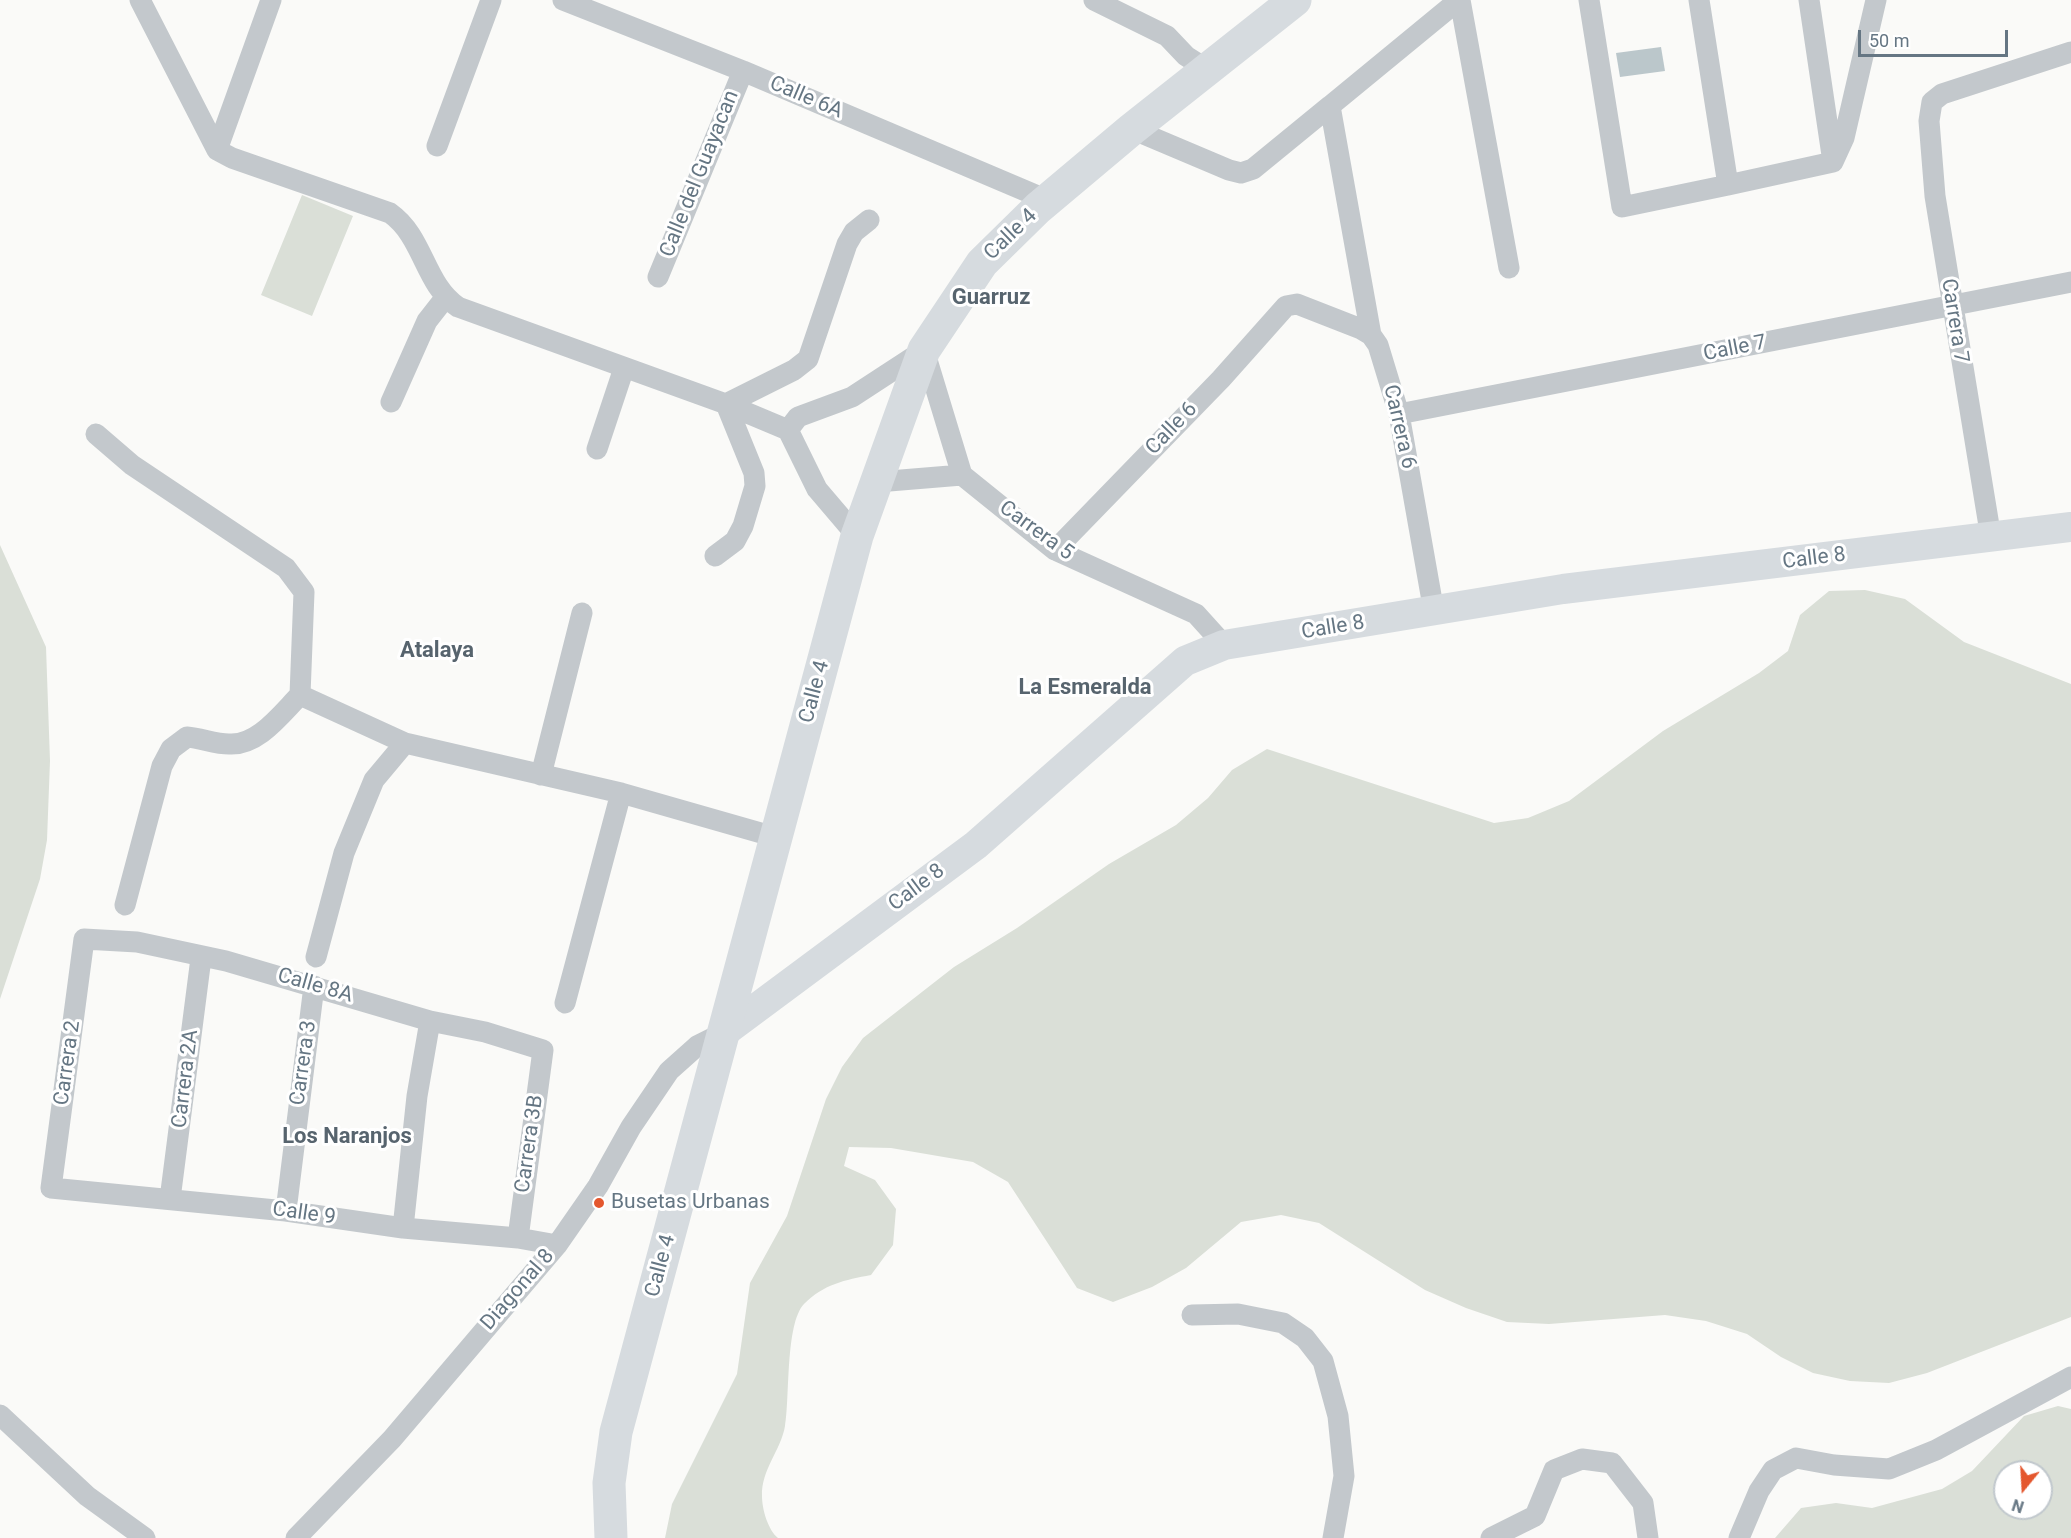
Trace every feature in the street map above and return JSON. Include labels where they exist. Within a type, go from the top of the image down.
[{"type":"main road","name":"Calle 4","points":[[611,1538],[609,1483],[616,1432],[857,537],[924,350],[982,263],[1047,201],[1132,129],[1209,70],[1294,0]]},
{"type":"main road","name":"Calle 8","points":[[723,1033],[975,844],[1185,661],[1224,645],[1563,589],[2071,527]]},
{"type":"street","points":[[140,0],[217,150],[390,213],[411,233],[436,286],[445,298],[459,307],[624,369],[726,404],[788,430],[817,489],[857,537]]},
{"type":"street","points":[[217,150],[271,0]]},
{"type":"street","points":[[437,146],[491,0]]},
{"type":"street","name":"Calle 6A","points":[[563,0],[743,70],[1047,201]]},
{"type":"street","points":[[1094,0],[1167,36],[1186,56],[1209,70]]},
{"type":"street","points":[[1132,129],[1229,170],[1241,172],[1253,169],[1459,0],[1509,268]]},
{"type":"street","points":[[1589,0],[1622,207],[1833,162]]},
{"type":"street","points":[[1699,0],[1728,184]]},
{"type":"street","points":[[1809,0],[1833,162]]},
{"type":"street","points":[[1833,162],[1844,138],[1876,0]]},
{"type":"street","name":"Carrera 7","points":[[1991,538],[1935,196],[1929,122],[1932,102],[1942,94],[2071,52]]},
{"type":"street","name":"Calle del Guayacan","points":[[658,277],[743,70]]},
{"type":"street","name":"Carrera 6","points":[[1330,106],[1371,335],[1378,345],[1399,414],[1434,612]]},
{"type":"street","points":[[726,404],[794,370],[808,359],[847,244],[854,232],[869,220]]},
{"type":"street","name":"Calle 7","points":[[1399,414],[2071,282]]},
{"type":"street","points":[[391,402],[427,321],[445,298]]},
{"type":"street","name":"Calle 6","points":[[1055,550],[1221,379],[1286,306],[1297,304],[1307,307],[1371,335]]},
{"type":"street","points":[[788,430],[798,417],[852,397],[924,350],[962,475],[877,482]]},
{"type":"street","points":[[597,449],[624,369]]},
{"type":"street","points":[[715,556],[735,541],[747,517],[755,486],[754,473],[726,404]]},
{"type":"street","points":[[96,434],[132,465],[286,568],[304,592],[300,695],[260,734],[247,742],[229,744],[187,737],[171,749],[162,766],[141,852],[125,905]]},
{"type":"street","name":"Carrera 5","points":[[962,475],[1055,550],[1196,614],[1224,645]]},
{"type":"street","points":[[541,775],[582,613]]},
{"type":"street","points":[[300,695],[405,743],[621,793],[776,837]]},
{"type":"street","points":[[316,957],[344,853],[374,780],[405,743]]},
{"type":"street","points":[[565,1003],[621,793]]},
{"type":"street","name":"Calle 8A","points":[[84,939],[137,942],[201,958],[226,961],[430,1021],[484,1032],[543,1050]]},
{"type":"street","name":"Carrera 2","points":[[51,1188],[84,939]]},
{"type":"street","name":"Carrera 2A","points":[[170,1199],[201,958]]},
{"type":"street","name":"Carrera 3","points":[[286,1211],[314,986]]},
{"type":"street","points":[[403,1228],[417,1096],[430,1021]]},
{"type":"street","name":"Diagonal 8","points":[[296,1538],[392,1439],[557,1245],[598,1186],[631,1127],[669,1071],[697,1046],[723,1033]]},
{"type":"street","name":"Carrera 3B","points":[[518,1238],[543,1050]]},
{"type":"street","name":"Calle 9","points":[[51,1188],[286,1211],[403,1228],[518,1238],[557,1245]]},
{"type":"street","points":[[1192,1316],[1238,1314],[1282,1323],[1305,1338],[1323,1361],[1338,1416],[1344,1476],[1333,1538]]},
{"type":"street","points":[[1739,1538],[1759,1491],[1773,1470],[1796,1458],[1834,1465],[1889,1469],[1936,1450],[2071,1377]]},
{"type":"street","points":[[0,1415],[87,1496],[146,1538]]},
{"type":"street","points":[[1491,1538],[1535,1516],[1554,1470],[1582,1459],[1612,1463],[1643,1503],[1648,1538]]},
{"type":"shaded area","points":[[1661,47],[1665,71],[1620,77],[1616,53]]},
{"type":"shaded area","points":[[302,195],[353,216],[312,316],[261,295]]},
{"type":"shaded area","points":[[0,545],[46,647],[50,761],[47,840],[40,879],[0,999]]},
{"type":"shaded area","points":[[1865,590],[1905,599],[1964,642],[2071,684],[2071,1317],[1927,1373],[1889,1383],[1850,1381],[1813,1373],[1781,1357],[1747,1334],[1706,1321],[1665,1315],[1549,1324],[1507,1322],[1466,1308],[1425,1290],[1319,1223],[1281,1215],[1241,1222],[1186,1268],[1152,1287],[1113,1302],[1077,1288],[1008,1182],[973,1162],[891,1148],[849,1147],[844,1166],[875,1180],[896,1209],[893,1245],[871,1275],[827,1287],[804,1304],[798,1314],[791,1344],[785,1426],[763,1487],[764,1513],[771,1530],[778,1538],[665,1538],[672,1504],[737,1374],[750,1283],[787,1216],[826,1099],[842,1067],[863,1038],[954,967],[1017,928],[1109,864],[1176,825],[1208,798],[1232,770],[1267,749],[1494,823],[1528,818],[1569,801],[1663,731],[1759,673],[1788,651],[1800,615],[1829,591]]},
{"type":"shaded area","points":[[2058,1406],[2071,1409],[2071,1538],[1775,1538],[1801,1508],[1836,1503],[1872,1508],[1942,1489],[1972,1471],[2024,1416]]},
{"type":"place","name":"Busetas Urbanas","points":[[599,1203]]},
{"type":"district","name":"Guarruz","points":[[991,298]]},
{"type":"district","name":"Atalaya","points":[[437,651]]},
{"type":"district","name":"La Esmeralda","points":[[1085,688]]},
{"type":"district","name":"Los Naranjos","points":[[347,1137]]}]
